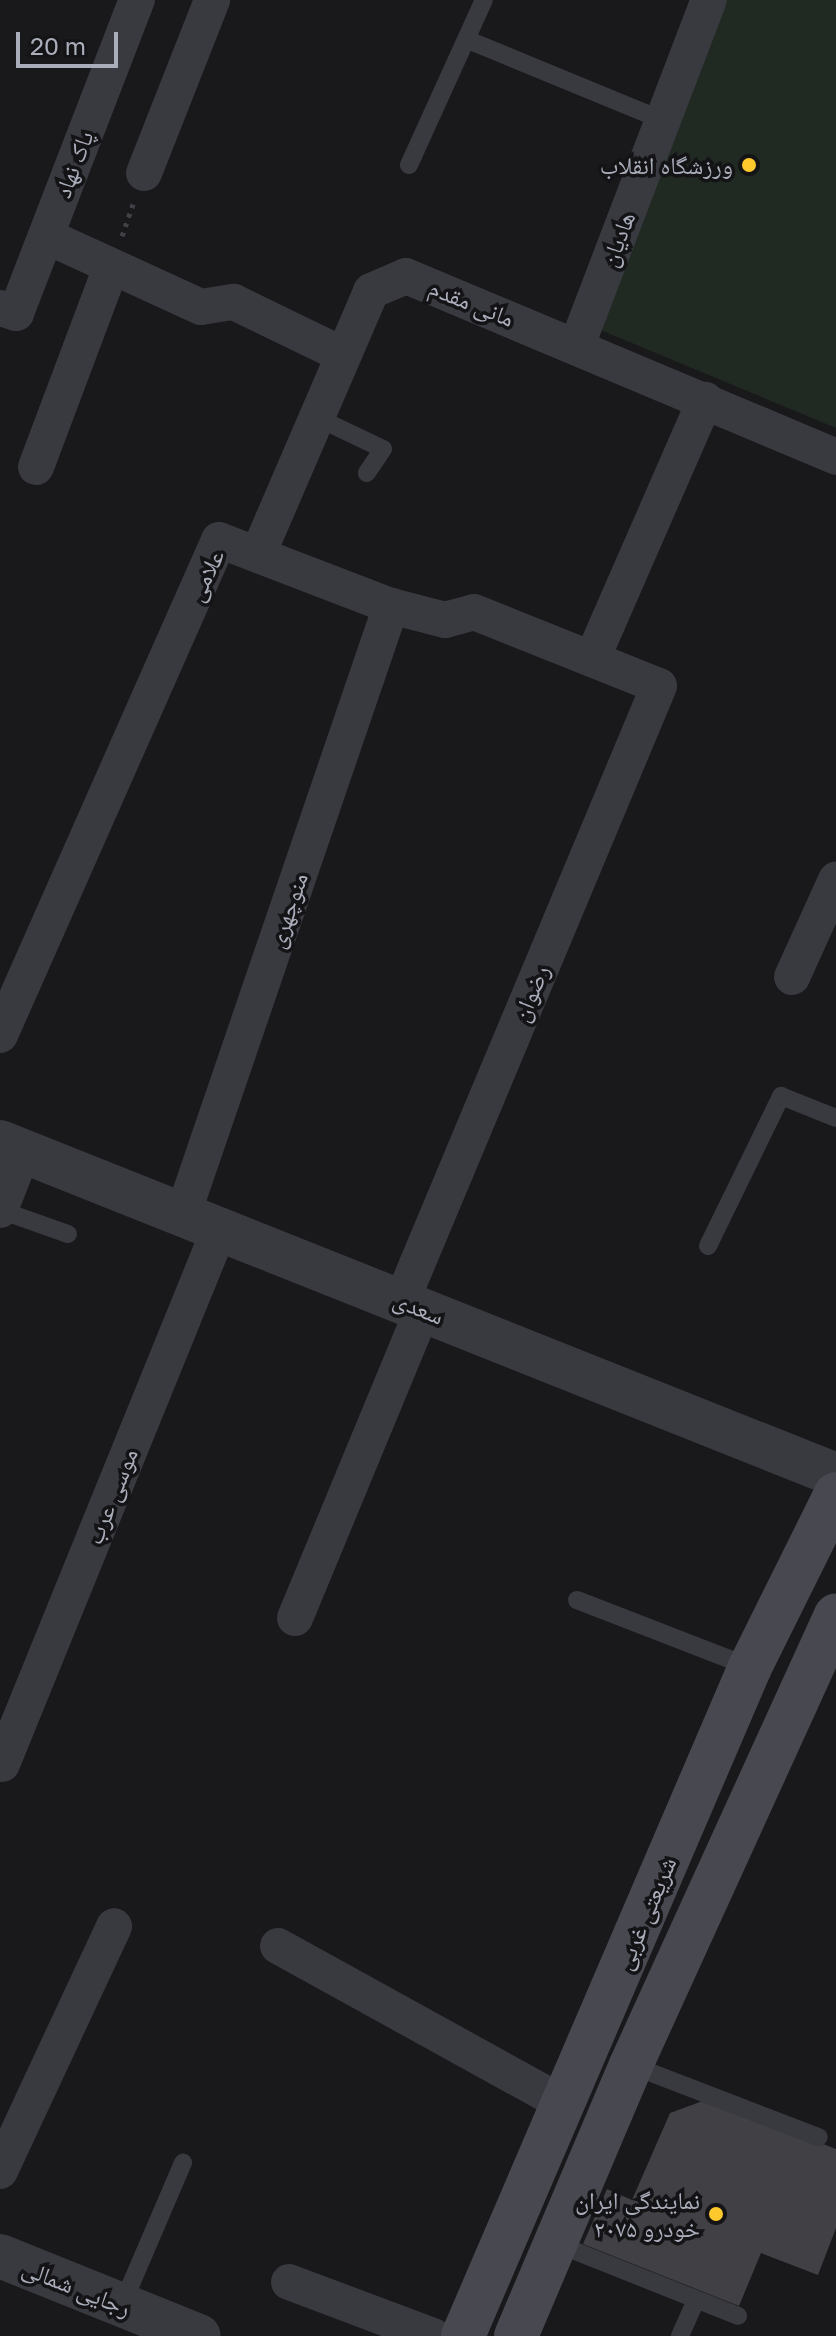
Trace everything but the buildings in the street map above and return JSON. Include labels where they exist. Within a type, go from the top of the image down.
[{"type":"main road","name":"شریعتی غربی","points":[[463,2336],[750,1667],[836,1494]]},
{"type":"main road","name":"شریعتی غربی","points":[[516,2336],[631,2065],[831,1622]]},
{"type":"street","name":"پاک نهاد","points":[[0,308],[16,313],[137,0]]},
{"type":"street","points":[[144,173],[212,0]]},
{"type":"street","name":"هادیان","points":[[577,345],[709,0]]},
{"type":"street","points":[[46,236],[201,307],[234,302],[343,355]]},
{"type":"street","points":[[36,467],[111,267]]},
{"type":"street","name":"مانی مقدم","points":[[258,554],[371,291],[406,276],[577,345],[836,457]]},
{"type":"street","points":[[592,659],[705,400]]},
{"type":"street","name":"علامی","points":[[0,1035],[219,540],[391,606],[445,620],[474,612],[659,686]]},
{"type":"street","name":"منوچهری","points":[[202,1221],[391,606]]},
{"type":"street","name":"رضوان","points":[[295,1618],[412,1304],[659,686]]},
{"type":"street","points":[[792,977],[836,880]]},
{"type":"street","points":[[0,1210],[12,1146]]},
{"type":"street","name":"سعدی","points":[[12,1146],[836,1475]]},
{"type":"street","name":"موسی عرب","points":[[2,1764],[202,1221]]},
{"type":"street","points":[[0,2171],[114,1926]]},
{"type":"street","points":[[278,1946],[564,2104]]},
{"type":"street","name":"رجایی شمالی","points":[[0,2256],[199,2336]]},
{"type":"street","points":[[289,2282],[433,2336]]},
{"type":"lane","points":[[409,165],[484,0]]},
{"type":"lane","points":[[468,40],[662,120]]},
{"type":"lane","points":[[316,417],[383,449],[367,473]]},
{"type":"lane","points":[[708,1246],[781,1096],[836,1118]]},
{"type":"lane","points":[[0,1210],[68,1234]]},
{"type":"lane","points":[[577,1600],[750,1667]]},
{"type":"lane","points":[[631,2065],[819,2137]]},
{"type":"lane","points":[[122,2305],[183,2163]]},
{"type":"lane","points":[[555,2243],[738,2316]]},
{"type":"lane","points":[[680,2336],[696,2300]]},
{"type":"path","points":[[111,267],[144,173]]},
{"type":"shaded area","name":"ورزشگاه انقلاب","points":[[726,0],[836,0],[836,428],[598,329]]},
{"type":"place","name":"ورزشگاه انقلاب","points":[[749,165]]},
{"type":"place","name":"نمایندگی ایران خودرو ۲۰۷۵","points":[[716,2214]]}]
